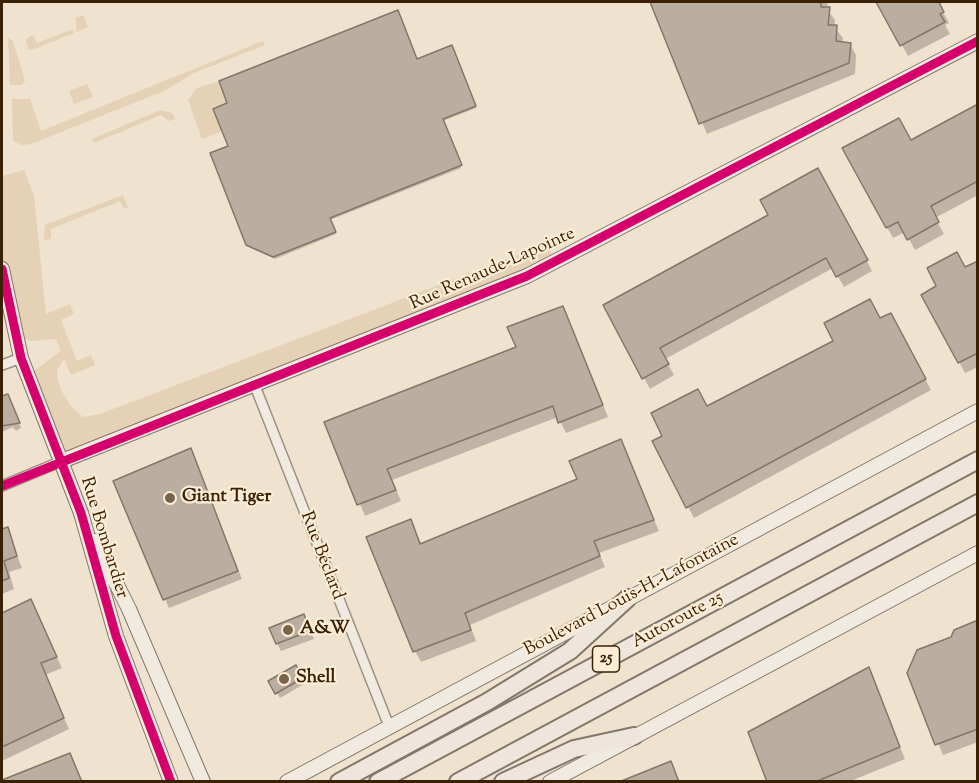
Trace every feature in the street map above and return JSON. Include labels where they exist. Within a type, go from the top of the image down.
[{"type":"highway","name":"Autoroute 25","points":[[378,782],[978,460]]},
{"type":"highway","name":"Autoroute 25","points":[[458,782],[978,503]]},
{"type":"highway","points":[[339,782],[487,702],[570,651],[628,598]]},
{"type":"highway","points":[[503,782],[574,749],[634,736]]},
{"type":"street","name":"Rue Renaude-Lapointe","points":[[2,486],[527,276],[978,41]]},
{"type":"street","name":"Rue Bombardier","points":[[2,269],[21,358],[81,513],[116,636],[171,782]]},
{"type":"street","points":[[2,365],[21,358]]},
{"type":"street","name":"Rue Béclard","points":[[255,386],[389,726]]},
{"type":"street","name":"Boulevard Louis-H.-Lafontaine","points":[[287,782],[978,411]]},
{"type":"street","name":"Rue Bombardier","points":[[81,513],[129,609],[203,782]]},
{"type":"street","points":[[550,782],[978,553]]},
{"type":"shaded area","points":[[83,15],[88,27],[76,32],[76,18]]},
{"type":"shaded area","points":[[73,29],[74,33],[32,50],[28,49],[26,40],[30,36],[34,36],[37,43]]},
{"type":"shaded area","points":[[8,38],[13,41],[25,81],[22,85],[10,85]]},
{"type":"shaded area","points":[[263,41],[265,45],[194,73],[164,91],[31,144],[22,145],[13,141],[12,99],[30,99],[41,131]]},
{"type":"shaded area","points":[[219,81],[227,103],[222,131],[202,139],[188,100],[197,88]]},
{"type":"shaded area","points":[[87,84],[93,97],[74,104],[69,91]]},
{"type":"shaded area","points":[[160,110],[172,113],[175,119],[169,121],[161,115],[94,143],[92,139]]},
{"type":"shaded area","points":[[24,170],[34,196],[46,314],[70,304],[74,314],[61,320],[77,361],[91,355],[95,365],[71,375],[64,359],[57,370],[59,384],[65,397],[84,417],[100,414],[547,244],[555,262],[62,461],[27,376],[61,351],[56,339],[32,341],[15,336],[2,268],[2,176]]},
{"type":"shaded area","points":[[123,195],[128,207],[124,209],[120,201],[51,229],[51,239],[44,240],[45,225]]},
{"type":"building","points":[[650,2],[821,2],[821,7],[830,7],[828,25],[837,25],[836,41],[851,43],[849,63],[699,124]]},
{"type":"building","points":[[876,2],[939,2],[944,12],[940,14],[945,22],[900,46]]},
{"type":"building","points":[[398,10],[417,59],[452,45],[476,106],[443,119],[462,165],[330,218],[336,232],[273,257],[246,245],[210,153],[228,146],[213,109],[227,103],[219,81]]},
{"type":"building","points":[[978,104],[978,181],[931,206],[939,222],[907,240],[898,222],[886,228],[842,148],[899,118],[911,140]]},
{"type":"building","points":[[818,168],[868,260],[836,277],[826,258],[660,348],[669,364],[642,379],[603,305],[768,215],[760,200]]},
{"type":"building","points":[[957,252],[965,267],[978,261],[978,353],[958,363],[921,295],[936,286],[927,268]]},
{"type":"building","points":[[870,299],[880,318],[891,313],[926,379],[686,508],[652,441],[662,436],[651,413],[698,389],[707,406],[833,341],[824,323]]},
{"type":"building","points":[[563,306],[603,405],[558,423],[553,406],[387,469],[396,490],[357,505],[324,422],[516,347],[507,327]]},
{"type":"building","points":[[8,394],[20,423],[2,426],[2,396]]},
{"type":"building","points":[[621,439],[654,520],[594,541],[600,556],[465,613],[471,630],[413,652],[366,537],[411,519],[420,544],[577,479],[569,461]]},
{"type":"building","points":[[191,448],[238,571],[163,600],[113,481]]},
{"type":"building","points":[[8,527],[17,556],[4,561],[9,578],[2,581],[2,529]]},
{"type":"building","points":[[31,599],[57,657],[41,663],[64,718],[2,747],[2,613]]},
{"type":"building","points":[[304,614],[310,631],[276,644],[269,628]]},
{"type":"building","points":[[978,620],[978,729],[935,745],[907,673],[917,650],[951,637],[954,630]]},
{"type":"building","points":[[296,665],[303,678],[275,694],[268,681]]},
{"type":"building","points":[[869,667],[900,747],[815,782],[767,782],[748,732]]},
{"type":"building","points":[[70,753],[82,782],[2,782],[2,780]]},
{"type":"building","points":[[671,761],[679,782],[619,782]]},
{"type":"cycle path","points":[[2,486],[527,276],[978,41]]},
{"type":"cycle path","points":[[2,269],[21,358],[81,513],[116,636],[171,782]]},
{"type":"place","name":"Giant Tiger","points":[[170,498]]},
{"type":"place","name":"A&W","points":[[288,630]]},
{"type":"place","name":"Shell","points":[[284,679]]}]
